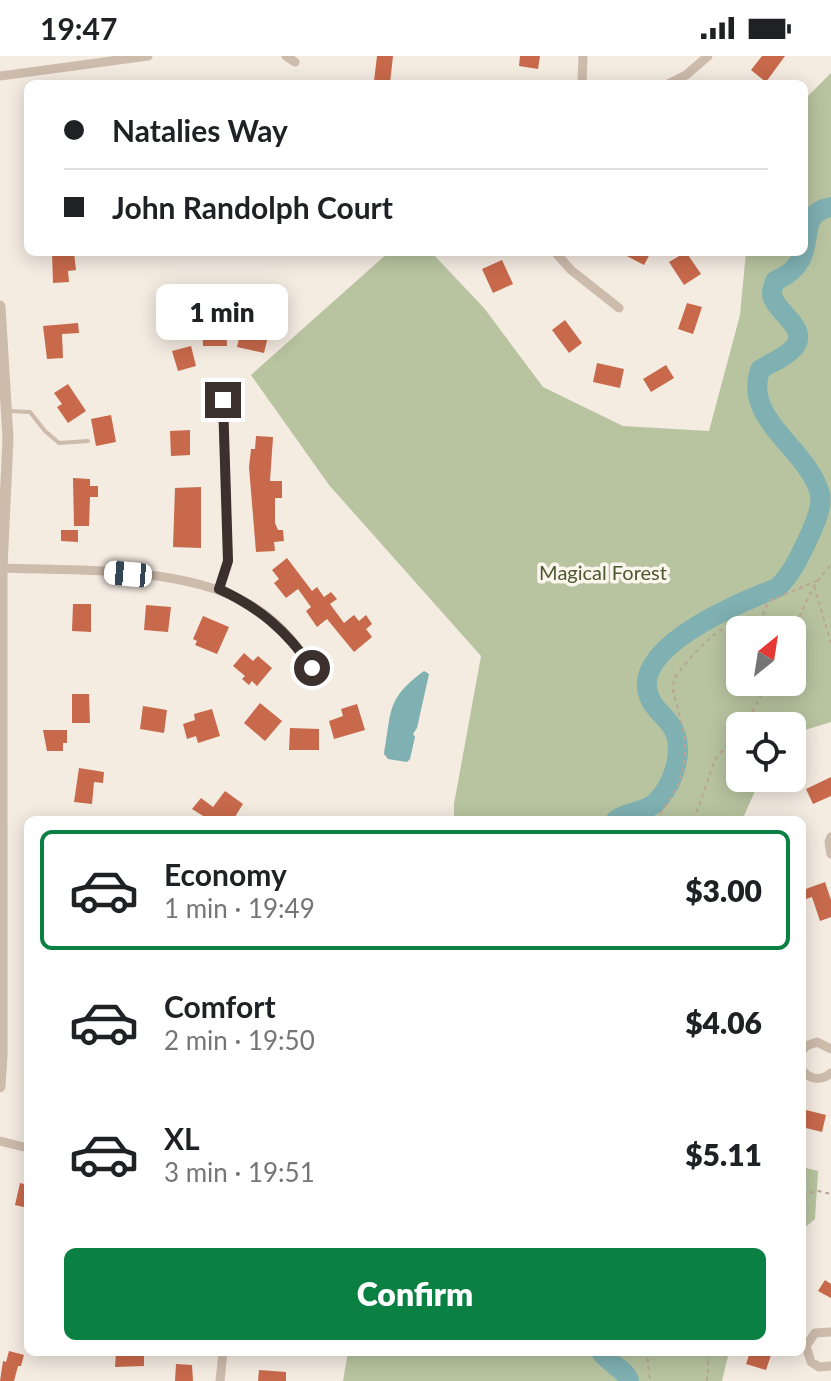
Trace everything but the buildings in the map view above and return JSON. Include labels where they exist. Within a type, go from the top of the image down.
[{"type":"street","points":[[0,76],[148,56]]},
{"type":"street","points":[[582,80],[583,56]]},
{"type":"street","points":[[676,80],[708,56]]},
{"type":"street","points":[[559,256],[571,270],[619,308]]},
{"type":"street","points":[[0,306],[7,410],[2,568],[0,1087]]},
{"type":"street","points":[[219,589],[228,561],[223,400]]},
{"type":"street","points":[[2,568],[128,574],[219,589],[262,612],[278,625],[312,668]]},
{"type":"street","points":[[831,837],[831,854]]},
{"type":"street","points":[[806,1046],[817,1042],[831,1049]]},
{"type":"street","points":[[806,1073],[815,1079],[831,1073]]},
{"type":"street","points":[[0,1141],[24,1147]]},
{"type":"street","points":[[831,1332],[815,1333],[806,1346],[811,1362],[819,1367],[831,1366]]},
{"type":"street","points":[[220,1381],[223,1356]]},
{"type":"lane","points":[[7,410],[30,412],[59,443],[88,441]]},
{"type":"path","points":[[799,616],[809,594],[831,564]]},
{"type":"path","points":[[658,816],[671,800],[685,767],[685,739],[672,691],[676,675],[711,636],[723,629],[737,629],[753,623],[762,617],[769,601],[821,579]]},
{"type":"path","points":[[814,586],[831,643]]},
{"type":"path","points":[[695,816],[715,759],[726,747]]},
{"type":"path","points":[[806,1194],[818,1191],[831,1194]]},
{"type":"path","points":[[647,1356],[650,1381]]},
{"type":"path","points":[[707,1381],[709,1356]]},
{"type":"green space","name":"Magical Forest","points":[[831,73],[831,722],[806,730],[806,712],[726,712],[726,792],[755,792],[744,816],[454,816],[481,656],[329,485],[251,375],[385,256],[435,256],[484,308],[543,387],[623,426],[709,431],[740,315],[746,256],[808,256],[808,96]]},
{"type":"green space","points":[[806,1168],[818,1171],[815,1219],[806,1227]]},
{"type":"green space","points":[[347,1356],[728,1356],[722,1381],[343,1381]]},
{"type":"water","points":[[424,671],[429,674],[413,734],[410,759],[407,762],[388,759],[384,754],[393,706],[403,690]]},
{"type":"waterway","points":[[808,228],[818,212],[831,207]]},
{"type":"waterway","points":[[624,816],[655,803],[668,786],[676,765],[678,743],[675,733],[653,704],[647,688],[650,671],[660,655],[697,626],[777,588],[794,566],[817,518],[821,500],[813,478],[768,420],[757,388],[760,370],[788,353],[798,339],[794,325],[778,306],[772,290],[775,281],[791,272],[802,256]]},
{"type":"waterway","points":[[605,1356],[629,1381]]},
{"type":"route","points":[[223,400],[228,561],[219,589],[262,612],[278,625],[312,668]]}]
